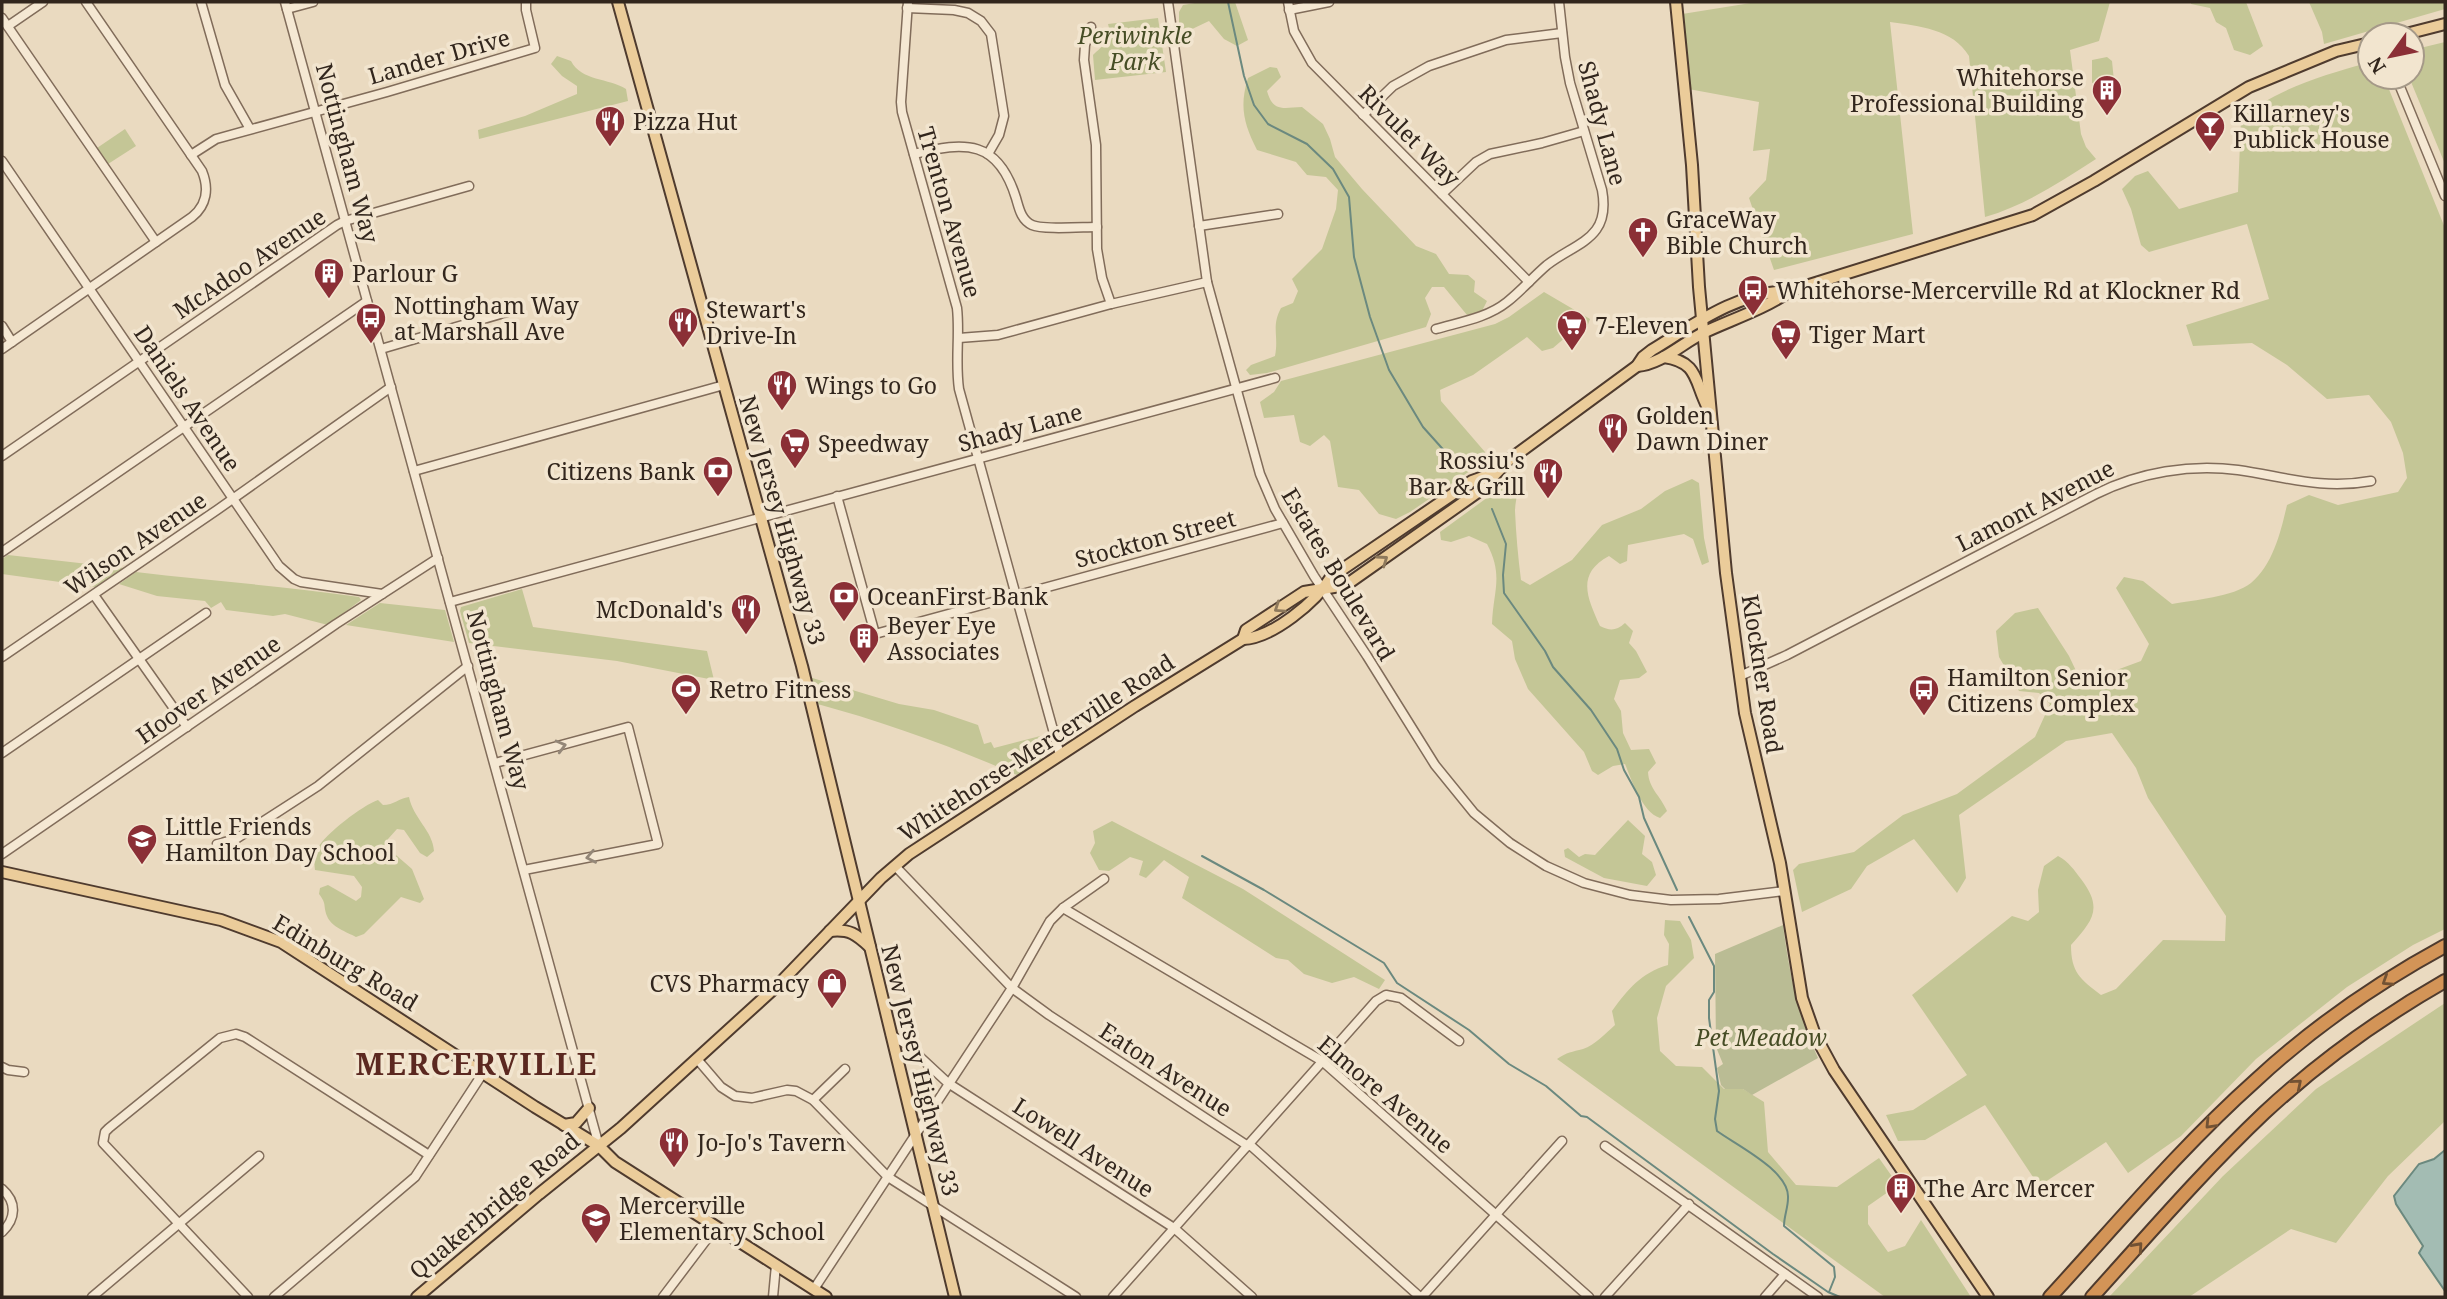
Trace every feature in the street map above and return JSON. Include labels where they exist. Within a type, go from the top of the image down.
[{"type":"highway","points":[[2050,1297],[2206,1128],[2256,1080],[2337,1014],[2394,975],[2445,946]]},
{"type":"highway","points":[[2092,1297],[2216,1161],[2289,1091],[2369,1028],[2445,981]]},
{"type":"main road","name":"New Jersey Highway 33","points":[[618,2],[802,666],[955,1297]]},
{"type":"main road","name":"Klockner Road","points":[[1677,3],[1692,164],[1703,333],[1728,590],[1750,738],[1784,891],[1802,998],[1821,1047],[1871,1128],[1987,1297]]},
{"type":"main road","points":[[2426,29],[2445,24]]},
{"type":"main road","name":"Whitehorse-Mercerville Road","points":[[697,1059],[779,984],[895,866],[928,840],[1243,639],[1246,631],[1301,593],[1323,590],[1331,577],[1472,481],[1494,473],[1637,366],[1660,359],[1703,333],[1775,301],[1790,291],[2033,215],[2080,190],[2249,87],[2328,53],[2356,46]]},
{"type":"main road","name":"Whitehorse-Mercerville Road","points":[[1637,366],[1652,350],[1718,310],[1772,291],[1790,291]]},
{"type":"main road","points":[[1660,359],[1678,359],[1687,363],[1695,375],[1699,391],[1711,415]]},
{"type":"main road","name":"Edinburg Road","points":[[2,872],[221,920],[262,934],[299,952],[599,1146]]},
{"type":"main road","points":[[830,931],[845,929],[855,933],[870,947]]},
{"type":"main road","name":"Quakerbridge Road","points":[[417,1297],[621,1128],[697,1059]]},
{"type":"main road","points":[[564,1125],[576,1123],[589,1108]]},
{"type":"main road","points":[[599,1146],[615,1162],[826,1297]]},
{"type":"street","points":[[8,26],[43,2]]},
{"type":"street","points":[[201,2],[225,85],[250,130]]},
{"type":"street","points":[[286,5],[313,2]]},
{"type":"street","name":"Lander Drive","points":[[191,155],[216,139],[535,48],[526,2]]},
{"type":"street","name":"Estates Boulevard","points":[[1168,2],[1207,282],[1259,474],[1283,523],[1323,590],[1446,781],[1489,827],[1527,855],[1584,883],[1650,898],[1719,899],[1784,891]]},
{"type":"street","points":[[1288,6],[1329,2]]},
{"type":"street","name":"Shady Lane","points":[[1436,329],[1495,310],[1557,258],[1589,239],[1600,224],[1604,199],[1570,83],[1559,2]]},
{"type":"street","points":[[2,349],[192,217],[202,207],[206,194],[205,179],[191,155],[89,3]]},
{"type":"street","name":"Nottingham Way","points":[[286,5],[599,1146]]},
{"type":"street","points":[[908,5],[960,10],[981,21],[991,34],[1004,116],[999,135],[988,154]]},
{"type":"street","name":"Trenton Avenue","points":[[908,5],[901,102],[954,292],[959,338],[959,388],[1060,755]]},
{"type":"street","name":"Rivulet Way","points":[[1288,6],[1294,31],[1304,52],[1529,282]]},
{"type":"street","points":[[2,18],[156,242]]},
{"type":"street","points":[[1091,27],[1085,45],[1084,60],[1094,126],[1099,265],[1111,304]]},
{"type":"street","points":[[1363,115],[1393,86],[1429,66],[1506,40],[1562,33]]},
{"type":"street","points":[[2402,91],[2445,196]]},
{"type":"street","points":[[1441,194],[1482,157],[1584,131]]},
{"type":"street","points":[[914,154],[961,146],[988,154],[1006,173],[1027,222],[1038,226],[1097,227]]},
{"type":"street","name":"Daniels Avenue","points":[[2,162],[279,566],[301,582],[382,594]]},
{"type":"street","name":"McAdoo Avenue","points":[[2,456],[345,221],[468,186]]},
{"type":"street","points":[[1199,226],[1278,214]]},
{"type":"street","points":[[959,338],[998,335],[1111,304],[1207,282]]},
{"type":"street","points":[[2,552],[367,301]]},
{"type":"street","points":[[380,349],[514,310]]},
{"type":"street","points":[[2,326],[12,342]]},
{"type":"street","name":"Shady Lane","points":[[450,602],[1275,378]]},
{"type":"street","points":[[414,471],[724,385]]},
{"type":"street","name":"Wilson Avenue","points":[[2,657],[391,387]]},
{"type":"street","name":"Lamont Avenue","points":[[1740,676],[1787,655],[2096,494],[2136,477],[2178,470],[2222,469],[2321,485],[2338,486],[2371,481]]},
{"type":"street","name":"Stockton Street","points":[[837,496],[875,634],[1283,523]]},
{"type":"street","name":"Hoover Avenue","points":[[2,854],[438,558]]},
{"type":"street","points":[[94,594],[187,727]]},
{"type":"street","points":[[2,753],[206,613]]},
{"type":"street","points":[[217,844],[236,839],[318,786],[468,666]]},
{"type":"street","points":[[495,764],[628,727],[658,844],[524,870]]},
{"type":"street","name":"Eaton Avenue","points":[[895,866],[1012,988],[1248,1145],[1421,1297]]},
{"type":"street","points":[[814,1289],[1012,988],[1050,921],[1063,908],[1104,879]]},
{"type":"street","name":"Elmore Avenue","points":[[1063,908],[1322,1061],[1589,1297]]},
{"type":"street","points":[[1113,1297],[1376,1001],[1386,995],[1401,998],[1459,1041]]},
{"type":"street","points":[[248,1297],[106,1148],[103,1137],[109,1128],[220,1038],[236,1034],[245,1037],[429,1154]]},
{"type":"street","name":"Lowell Avenue","points":[[891,1035],[906,1044],[948,1083],[1174,1228],[1252,1297]]},
{"type":"street","points":[[697,1059],[721,1087],[735,1096],[752,1098],[788,1090],[813,1100],[888,1177],[1076,1297]]},
{"type":"street","points":[[2,1066],[8,1070],[24,1072]]},
{"type":"street","points":[[813,1100],[845,1069]]},
{"type":"street","points":[[274,1297],[415,1177],[483,1073]]},
{"type":"street","points":[[1421,1297],[1562,1141]]},
{"type":"street","points":[[1605,1146],[1818,1297]]},
{"type":"street","points":[[92,1297],[259,1156]]},
{"type":"street","points":[[2,1189],[11,1200],[13,1214],[2,1233]]},
{"type":"street","points":[[1605,1297],[1689,1204]]},
{"type":"street","points":[[663,1297],[716,1227]]},
{"type":"street","points":[[773,1297],[776,1265]]},
{"type":"street","points":[[1765,1297],[1786,1274]]},
{"type":"green space","points":[[1235,2],[1248,40],[1237,46],[1224,39],[1209,21],[1188,31],[1179,27],[1179,12],[1183,5]]},
{"type":"green space","points":[[1757,2],[2110,2],[2099,41],[2070,50],[2081,134],[2086,147],[2096,159],[2029,199],[1985,217],[1969,56],[1945,34],[1924,27],[1890,22],[1913,234],[1774,270],[1749,198],[1766,180],[1770,149],[1753,151],[1759,102],[1683,88],[1676,15]]},
{"type":"green space","points":[[2191,2],[2246,2],[2263,46],[2250,55],[2234,50],[2226,28],[2216,22],[2210,8]]},
{"type":"green space","points":[[2309,2],[2445,2],[2445,9],[2404,21],[2356,21],[2356,35],[2324,44],[2322,32]]},
{"type":"green space","name":"Periwinkle Park","points":[[1158,18],[1166,72],[1095,80],[1093,55],[1108,39],[1108,24]]},
{"type":"green space","points":[[2445,42],[2445,164],[2415,91],[2426,91],[2426,47]]},
{"type":"green space","points":[[557,56],[571,61],[588,76],[626,89],[628,101],[479,139],[478,130],[525,116],[577,94],[577,86],[551,64]]},
{"type":"green space","points":[[2107,57],[2112,61],[2114,81],[2092,83],[2092,60]]},
{"type":"green space","points":[[2356,66],[2356,91],[2390,91],[2445,228],[2445,929],[2413,945],[2347,987],[2256,1059],[2181,1136],[2128,1173],[2106,1142],[2039,1186],[1985,1105],[1925,1140],[1898,1141],[1886,1115],[1913,1110],[1967,1075],[1912,995],[2012,916],[2028,921],[2039,912],[2038,890],[2044,866],[2058,856],[2074,869],[2092,899],[2092,914],[2085,929],[2071,945],[2071,954],[2078,974],[2101,995],[2116,989],[2163,940],[2225,941],[2226,916],[2148,798],[2136,768],[2112,733],[2066,741],[1959,815],[1966,878],[1957,893],[1914,839],[1867,866],[1851,889],[1802,912],[1793,870],[1799,864],[1854,852],[1903,815],[1957,794],[2035,737],[2050,704],[2039,693],[2019,691],[1999,657],[1996,631],[2015,613],[2038,608],[2078,675],[2103,675],[2141,661],[2149,644],[2116,588],[2124,577],[2143,581],[2172,604],[2234,592],[2251,583],[2265,567],[2279,536],[2287,505],[2309,495],[2338,505],[2398,492],[2407,478],[2403,453],[2391,422],[2369,395],[2327,399],[2287,365],[2252,343],[2193,346],[2186,325],[2269,299],[2247,224],[2149,252],[2141,245],[2122,189],[2135,176],[2148,171],[2179,209],[2238,192],[2241,119],[2282,92]]},
{"type":"green space","points":[[1270,67],[1277,68],[1281,77],[1267,91],[1272,103],[1279,107],[1302,107],[1323,124],[1335,157],[1416,246],[1436,254],[1449,274],[1468,275],[1475,281],[1474,292],[1487,301],[1482,311],[1467,315],[1444,287],[1432,287],[1425,298],[1431,314],[1426,327],[1267,373],[1250,375],[1246,370],[1251,365],[1275,356],[1278,315],[1281,308],[1293,303],[1298,291],[1292,279],[1322,249],[1336,209],[1338,190],[1326,177],[1307,175],[1296,162],[1257,150],[1246,123],[1244,98],[1248,78]]},
{"type":"green space","points":[[125,129],[136,146],[108,164],[97,148]]},
{"type":"green space","points":[[1544,292],[1590,319],[1586,330],[1567,336],[1553,348],[1542,351],[1527,337],[1473,375],[1440,390],[1441,401],[1485,452],[1486,460],[1396,519],[1379,514],[1359,490],[1338,487],[1330,441],[1324,435],[1310,446],[1300,442],[1294,415],[1264,418],[1260,402],[1274,392],[1281,381],[1495,324]]},
{"type":"green space","points":[[1692,479],[1699,483],[1709,562],[1702,565],[1693,539],[1684,534],[1628,545],[1627,561],[1620,564],[1609,556],[1592,570],[1587,587],[1600,626],[1613,629],[1625,623],[1633,631],[1629,643],[1647,672],[1639,678],[1620,680],[1614,699],[1621,711],[1623,733],[1631,750],[1649,749],[1656,763],[1648,772],[1653,788],[1667,811],[1660,818],[1643,803],[1625,764],[1613,766],[1598,775],[1592,771],[1584,752],[1528,689],[1515,659],[1512,641],[1492,624],[1496,575],[1487,544],[1469,536],[1451,542],[1441,540],[1440,532],[1510,481],[1516,483],[1515,520],[1521,580],[1530,585],[1572,560],[1602,525],[1641,509],[1665,491]]},
{"type":"green space","points":[[8,555],[124,568],[96,587],[2,574],[2,559]]},
{"type":"green space","points":[[136,572],[331,593],[359,597],[361,600],[328,625],[285,614],[273,616],[226,610],[221,602],[211,608],[205,601],[157,596],[119,584]]},
{"type":"green space","points":[[522,589],[533,627],[707,651],[714,680],[617,661],[469,643],[461,607]]},
{"type":"green space","points":[[380,603],[445,610],[454,642],[346,625]]},
{"type":"green space","points":[[809,677],[899,704],[934,710],[978,725],[984,744],[991,742],[994,748],[1048,734],[1048,749],[1041,759],[1017,775],[917,735],[814,703]]},
{"type":"green space","points":[[409,797],[430,837],[434,851],[427,857],[420,853],[404,830],[397,829],[388,839],[389,849],[412,869],[424,899],[420,903],[401,897],[364,934],[356,937],[329,920],[319,894],[320,888],[328,885],[356,901],[361,897],[362,887],[354,876],[315,870],[317,851],[336,828],[363,808],[378,800],[387,805]]},
{"type":"green space","points":[[1628,820],[1645,836],[1642,854],[1652,862],[1656,875],[1647,886],[1604,878],[1565,857],[1564,850],[1568,848],[1579,857],[1585,854],[1595,855]]},
{"type":"green space","points":[[1112,821],[1243,889],[1385,980],[1379,989],[1354,977],[1332,983],[1304,974],[1288,960],[1276,958],[1182,898],[1189,877],[1164,860],[1146,878],[1139,875],[1143,861],[1130,857],[1109,871],[1099,870],[1090,853],[1095,843],[1093,831]]},
{"type":"green space","points":[[1665,920],[1680,921],[1691,940],[1694,958],[1666,986],[1657,1018],[1660,1051],[1676,1066],[1702,1067],[1724,1089],[1743,1089],[1764,1102],[1768,1152],[1796,1185],[1837,1187],[1879,1158],[1898,1185],[1868,1206],[1868,1224],[1888,1252],[1905,1246],[1921,1220],[1971,1297],[1885,1297],[1557,1059],[1587,1047],[1600,1038],[1615,1025],[1612,1011],[1630,989],[1650,972],[1668,965],[1669,944],[1664,935]]},
{"type":"green space","name":"Pet Meadow","points":[[1783,925],[1795,993],[1818,1058],[1752,1095],[1743,1089],[1725,1089],[1721,1085],[1717,1068],[1723,1064],[1716,1047],[1715,954]]},
{"type":"green space","points":[[2445,1003],[2445,1121],[2388,1176],[2336,1243],[2291,1229],[2189,1297],[2109,1297],[2223,1176],[2316,1089]]},
{"type":"water","points":[[2445,1150],[2445,1291],[2419,1253],[2423,1246],[2396,1204],[2394,1196],[2419,1164],[2434,1159]]},
{"type":"waterway","points":[[1228,2],[1244,76],[1254,105],[1268,124],[1307,144],[1333,169],[1349,197],[1354,257],[1370,317],[1389,370],[1423,427],[1458,466]]},
{"type":"waterway","points":[[1492,509],[1506,544],[1504,593],[1545,651],[1553,667],[1591,710],[1617,749],[1624,770],[1639,797],[1644,818],[1677,890]]},
{"type":"waterway","points":[[1202,856],[1264,890],[1384,963],[1397,983],[1469,1030],[1509,1064],[1546,1086],[1581,1116],[1587,1117],[1773,1254],[1828,1292],[1840,1297]]},
{"type":"waterway","points":[[1689,917],[1714,966],[1714,992],[1709,1000],[1709,1018],[1719,1091],[1715,1119],[1717,1131],[1760,1160],[1780,1178],[1788,1198],[1784,1226],[1834,1267],[1835,1277],[1829,1292]]},
{"type":"place","name":"Whitehorse Professional Building","points":[[2107,117]]},
{"type":"place","name":"Pizza Hut","points":[[610,148]]},
{"type":"place","name":"Killarney's Publick House","points":[[2210,153]]},
{"type":"place","name":"GraceWay Bible Church","points":[[1643,259]]},
{"type":"place","name":"Parlour G","points":[[329,300]]},
{"type":"place","name":"Whitehorse-Mercerville Rd at Klockner Rd","points":[[1753,317]]},
{"type":"place","name":"Nottingham Way at Marshall Ave","points":[[371,345]]},
{"type":"place","name":"Stewart's Drive-In","points":[[683,349]]},
{"type":"place","name":"7-Eleven","points":[[1572,352]]},
{"type":"place","name":"Tiger Mart","points":[[1786,361]]},
{"type":"place","name":"Wings to Go","points":[[782,412]]},
{"type":"place","name":"Golden Dawn Diner","points":[[1613,455]]},
{"type":"place","name":"Speedway","points":[[795,470]]},
{"type":"place","name":"Citizens Bank","points":[[718,498]]},
{"type":"place","name":"Rossiu's Bar & Grill","points":[[1548,500]]},
{"type":"place","name":"OceanFirst Bank","points":[[844,623]]},
{"type":"place","name":"McDonald's","points":[[746,636]]},
{"type":"place","name":"Beyer Eye Associates","points":[[864,665]]},
{"type":"place","name":"Retro Fitness","points":[[686,716]]},
{"type":"place","name":"Hamilton Senior Citizens Complex","points":[[1924,717]]},
{"type":"place","name":"Little Friends Hamilton Day School","points":[[142,866]]},
{"type":"place","name":"CVS Pharmacy","points":[[832,1010]]},
{"type":"place","name":"Jo-Jo's Tavern","points":[[674,1169]]},
{"type":"place","name":"The Arc Mercer","points":[[1901,1215]]},
{"type":"place","name":"Mercerville Elementary School","points":[[596,1245]]},
{"type":"district","name":"MERCERVILLE","points":[[477,1063]]}]
